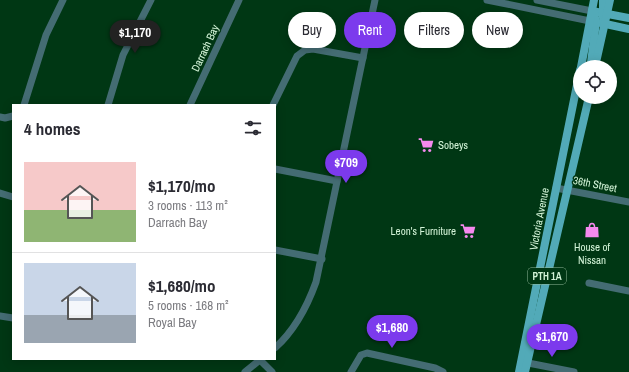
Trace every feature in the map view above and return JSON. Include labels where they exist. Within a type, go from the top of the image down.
[{"type":"main road","points":[[591,60],[592,11],[594,0]]},
{"type":"main road","points":[[597,60],[605,24],[603,0]]},
{"type":"main road","points":[[604,13],[610,0]]},
{"type":"main road","points":[[592,11],[629,18]]},
{"type":"main road","points":[[593,21],[629,29]]},
{"type":"main road","points":[[583,60],[593,21]]},
{"type":"main road","name":"Victoria Avenue","points":[[525,372],[524,362],[573,104]]},
{"type":"main road","name":"Victoria Avenue","points":[[519,372],[524,362],[568,190],[587,104]]},
{"type":"street","points":[[24,104],[46,35],[63,0]]},
{"type":"street","points":[[108,104],[124,56],[151,0]]},
{"type":"street","name":"Darrach Bay","points":[[190,104],[239,0]]},
{"type":"street","points":[[276,347],[294,326],[308,304],[316,282],[375,0]]},
{"type":"street","points":[[487,0],[593,21]]},
{"type":"street","points":[[537,0],[592,11]]},
{"type":"street","points":[[273,104],[297,56],[305,50],[313,49],[363,58]]},
{"type":"street","points":[[0,117],[5,118],[12,116]]},
{"type":"street","points":[[276,169],[337,182]]},
{"type":"street","name":"36th Street","points":[[556,188],[629,202]]},
{"type":"street","points":[[0,193],[12,197]]},
{"type":"street","points":[[276,250],[322,259]]},
{"type":"street","points":[[589,284],[629,291]]},
{"type":"street","points":[[0,316],[12,318]]},
{"type":"street","points":[[351,372],[361,355],[367,353],[435,368],[442,372]]},
{"type":"street","points":[[245,372],[260,360]]},
{"type":"street","points":[[262,360],[272,372]]},
{"type":"street","points":[[524,362],[574,372]]},
{"type":"place","name":"Sobeys","points":[[426,145]]},
{"type":"place","name":"House of Nissan","points":[[592,230]]},
{"type":"place","name":"Leon's Furniture","points":[[468,231]]}]
